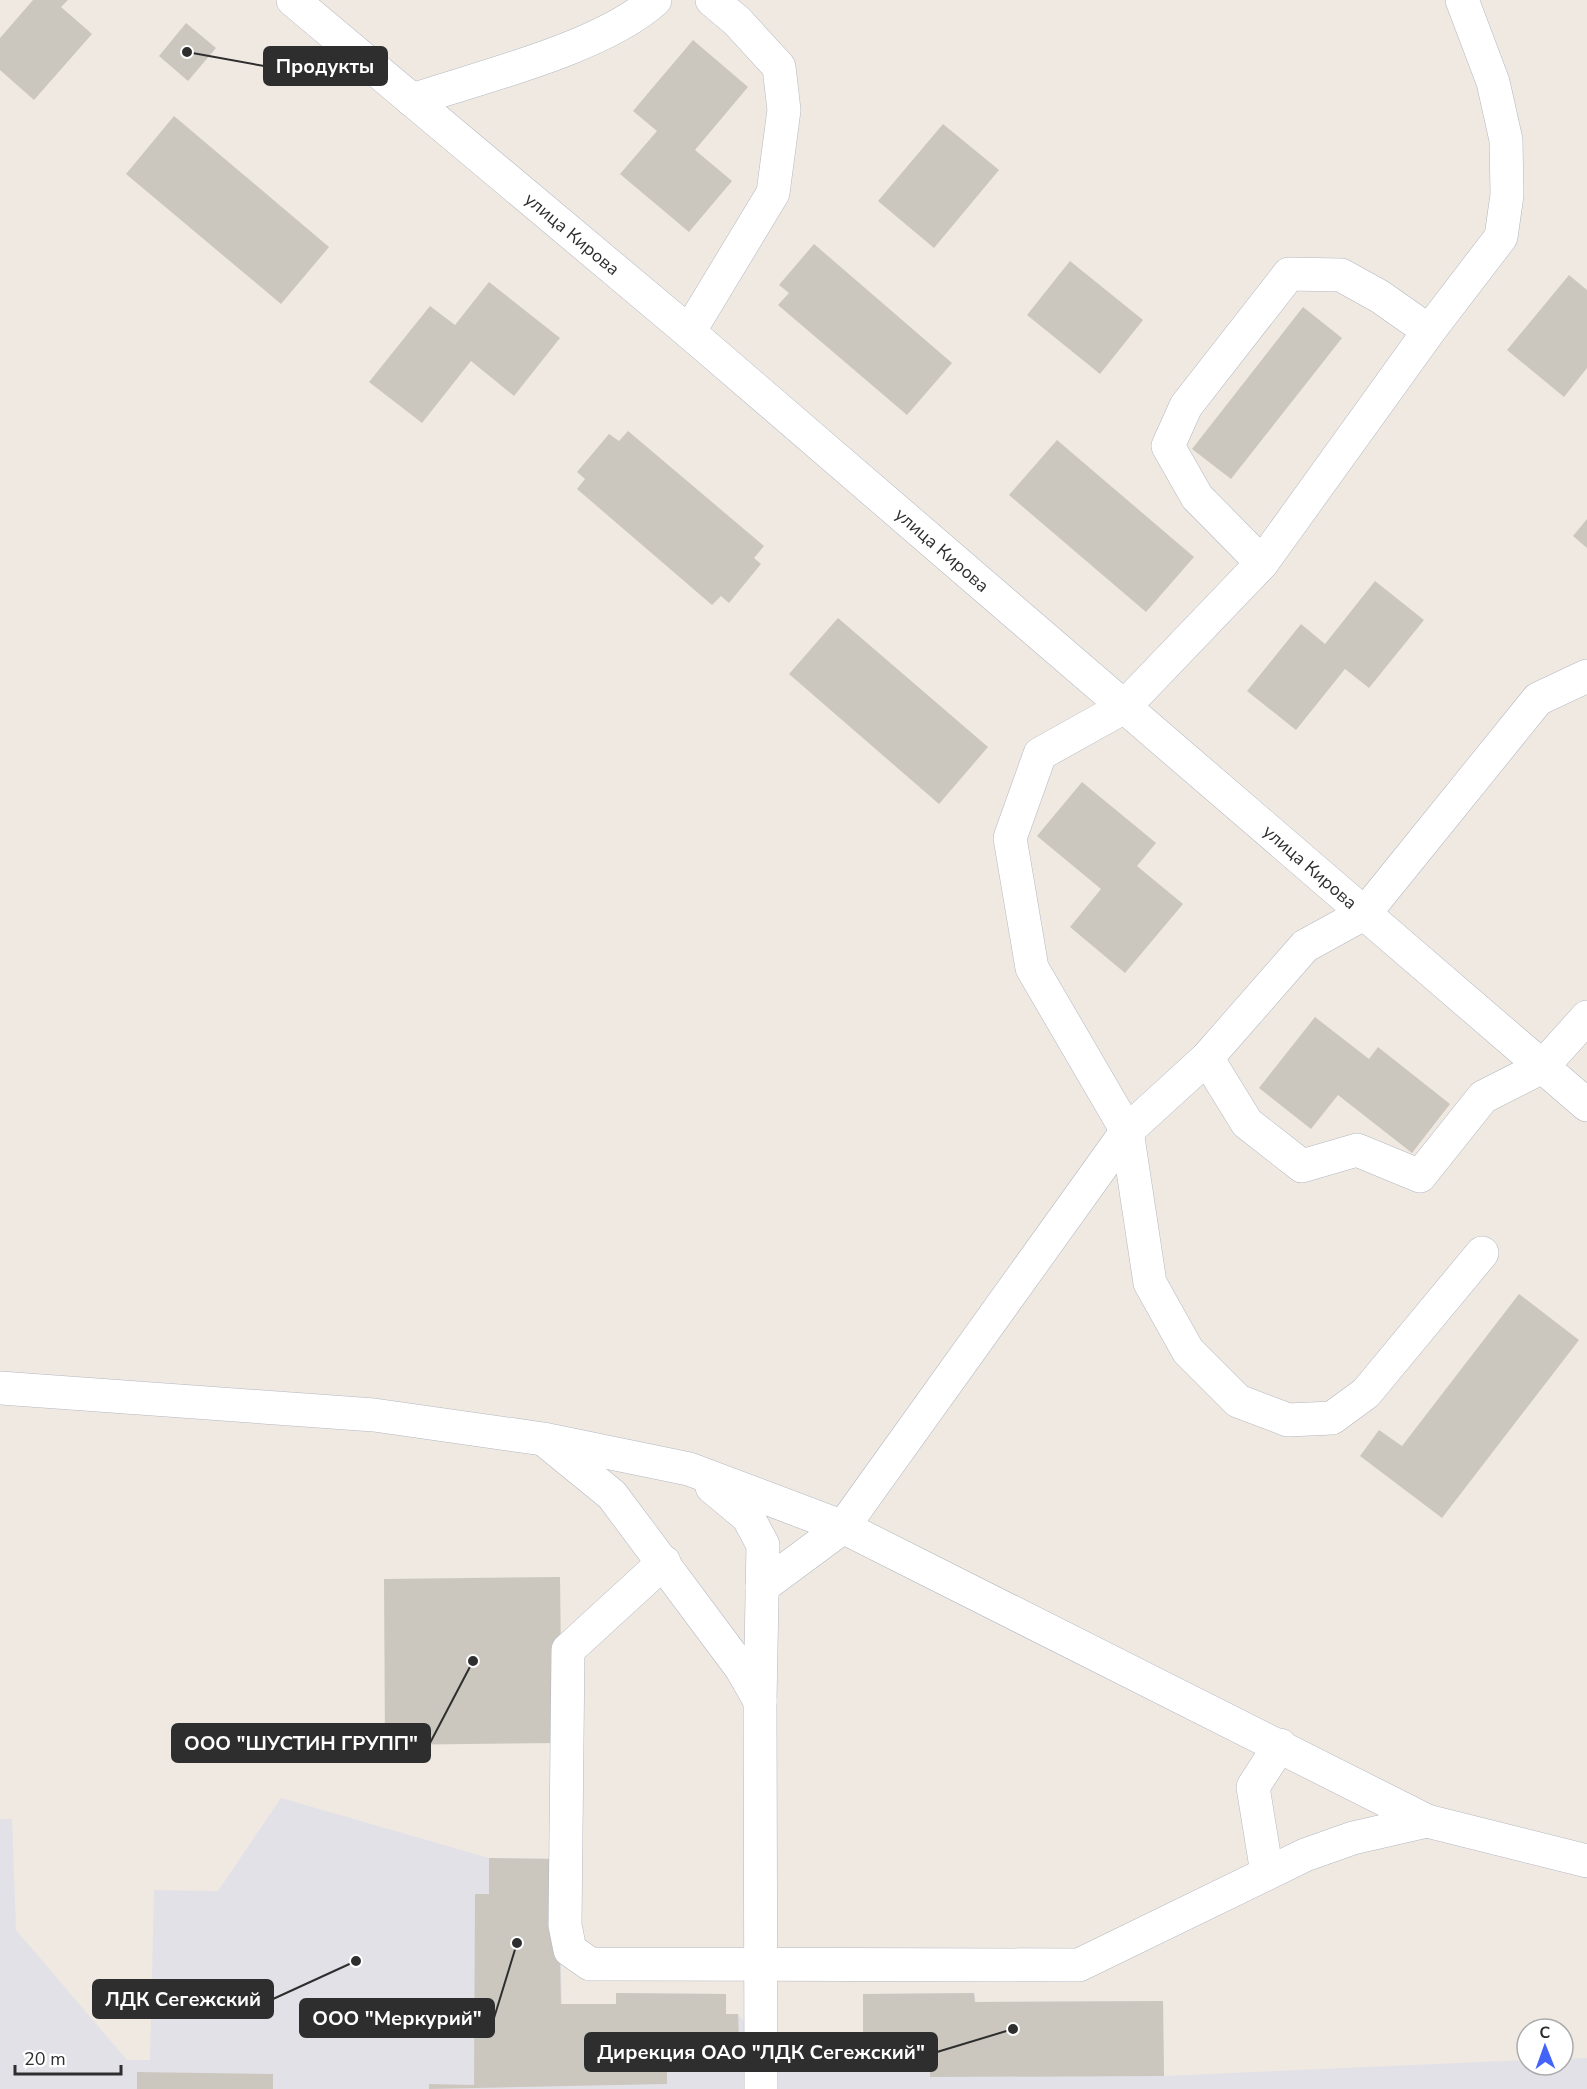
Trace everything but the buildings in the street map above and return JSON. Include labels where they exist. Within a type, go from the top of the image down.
[{"type":"street","name":"улица Кирова","points":[[293,0],[689,332],[1587,1105]]},
{"type":"street","points":[[412,100],[564,50],[639,14],[655,0]]},
{"type":"street","points":[[689,332],[773,193],[784,110],[779,67],[737,21],[712,0]]},
{"type":"street","points":[[1462,0],[1493,81],[1506,140],[1507,195],[1501,237],[1429,331],[1262,563],[1124,707],[1040,754],[1010,838],[1032,968],[1127,1131],[1150,1282],[1188,1350],[1238,1401],[1288,1420],[1332,1418],[1366,1393],[1482,1253]]},
{"type":"street","points":[[1262,563],[1197,497],[1168,446],[1186,406],[1289,274],[1341,275],[1379,296],[1429,331]]},
{"type":"street","points":[[762,1587],[843,1527],[1127,1131],[1207,1058],[1305,946],[1365,914],[1538,699],[1587,676]]},
{"type":"street","points":[[1207,1058],[1247,1123],[1302,1166],[1358,1150],[1419,1176],[1483,1097],[1542,1067],[1587,1017]]},
{"type":"street","points":[[0,1388],[374,1415],[543,1439],[690,1469],[843,1527],[1427,1821],[1587,1861]]},
{"type":"street","points":[[543,1439],[612,1495],[741,1668],[760,1701]]},
{"type":"street","points":[[690,1469],[748,1517],[763,1545],[759,1963],[761,2089]]},
{"type":"street","points":[[664,1562],[568,1650],[565,1926],[570,1950],[590,1964],[1079,1965],[1305,1855],[1353,1838],[1427,1821]]},
{"type":"street","points":[[1268,1873],[1253,1787],[1280,1745]]},
{"type":"shaded area","points":[[281,1798],[489,1858],[558,1859],[562,2004],[616,2004],[616,1993],[726,1994],[726,2014],[738,2014],[761,2043],[863,2055],[863,1994],[974,1993],[976,2002],[1163,2001],[1164,2076],[1515,2061],[1515,2077],[1575,2077],[1575,2058],[1587,2058],[1587,2089],[0,2089],[0,1819],[12,1819],[16,1930],[127,2060],[150,2060],[154,1890],[218,1891]]},
{"type":"place","name":"Продукты","points":[[187,52]]},
{"type":"place","name":"ООО \"ШУСТИН ГРУПП\"","points":[[473,1661]]},
{"type":"place","name":"ООО \"Меркурий\"","points":[[517,1943]]},
{"type":"place","name":"ЛДК Сегежский","points":[[356,1961]]},
{"type":"place","name":"Дирекция ОАО \"ЛДК Сегежский\"","points":[[1013,2029]]}]
